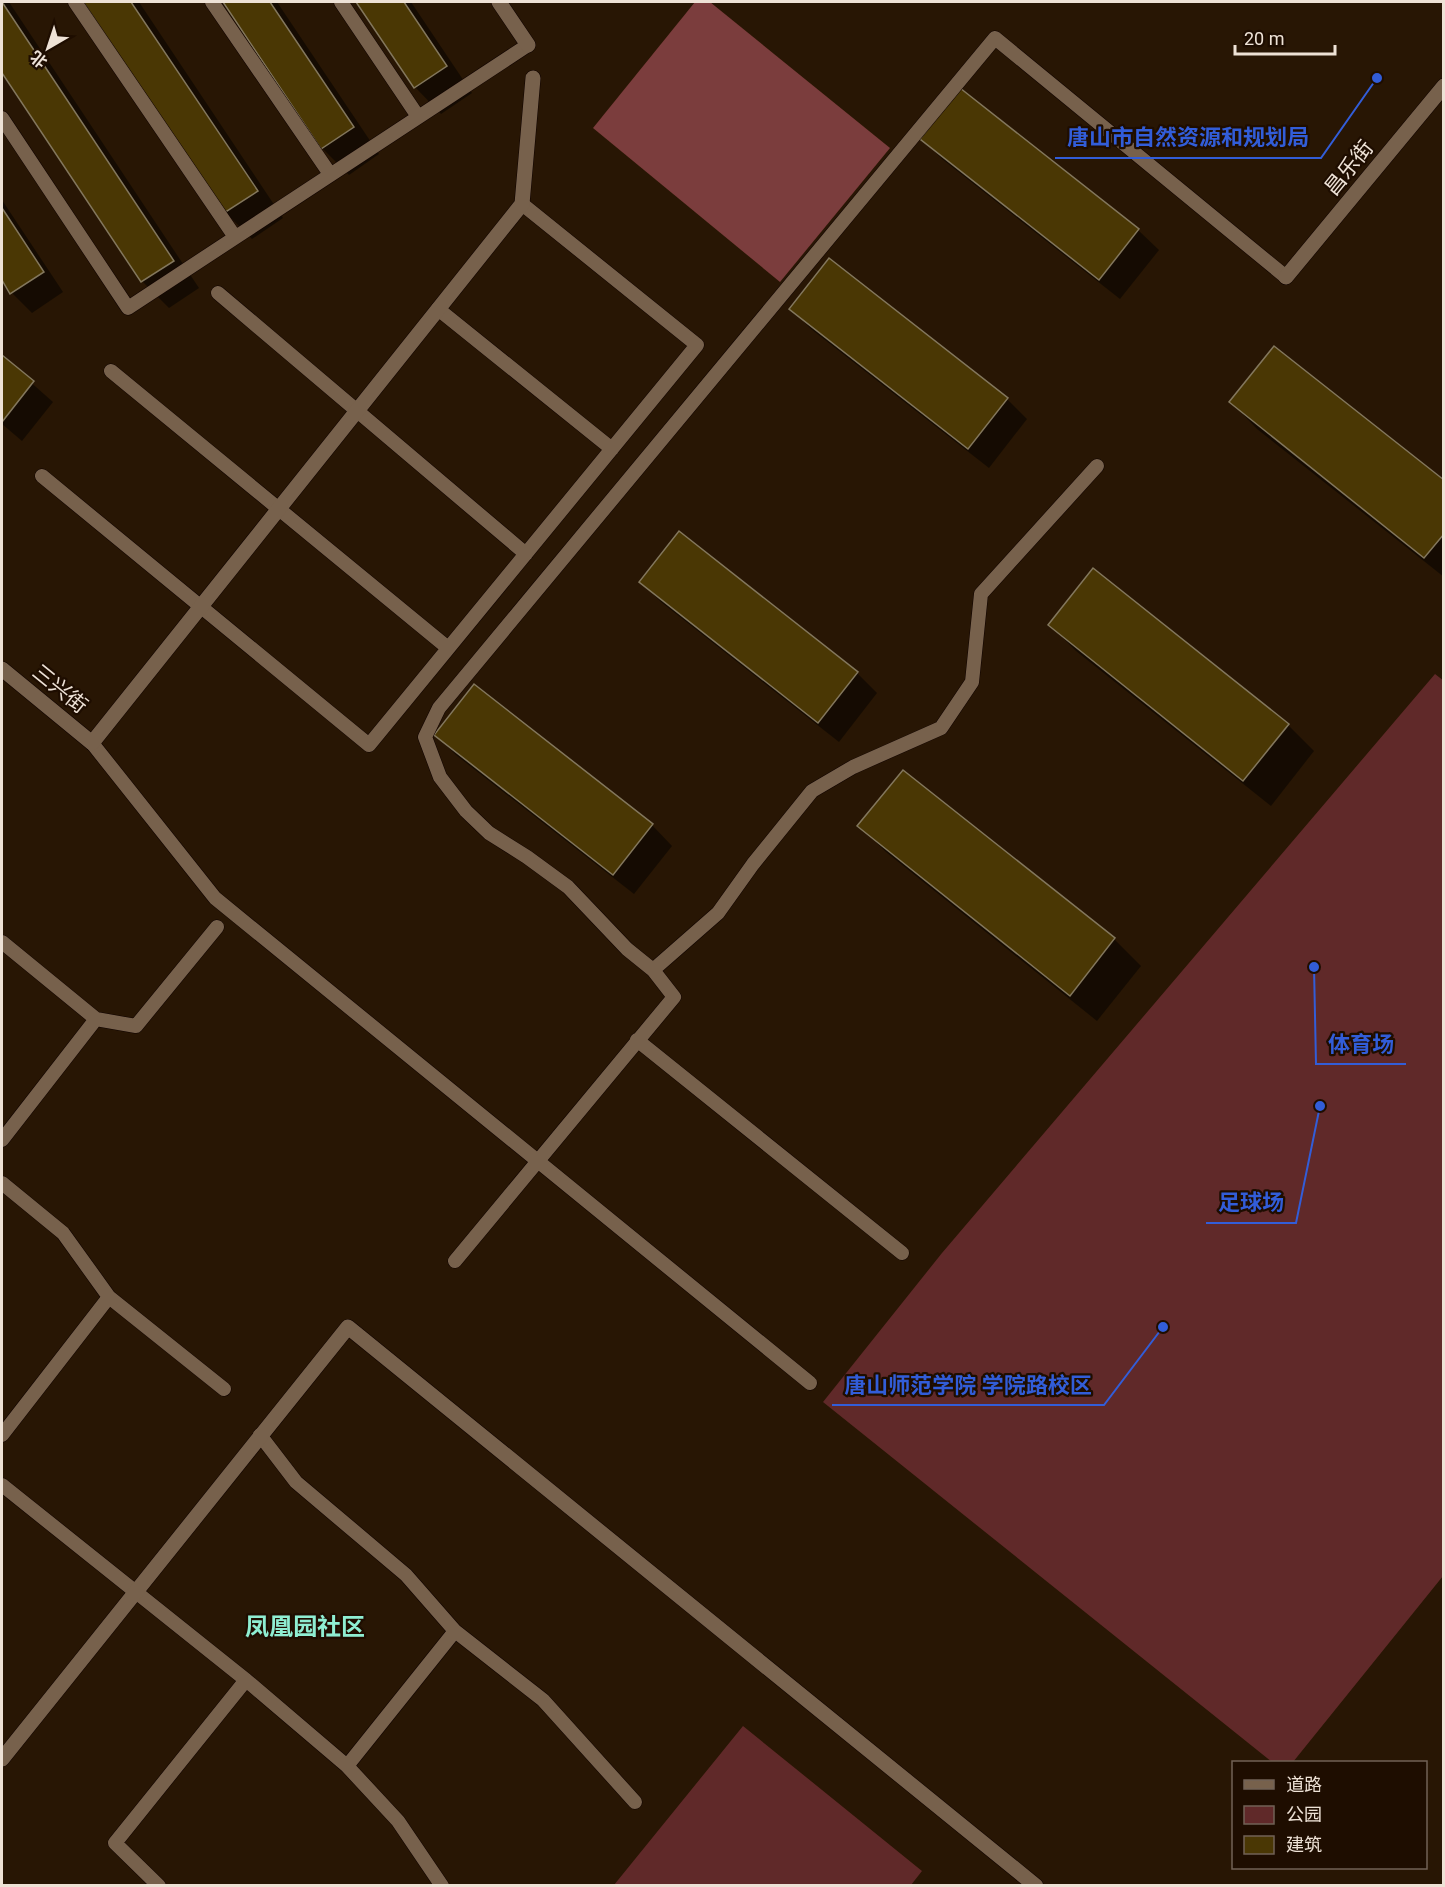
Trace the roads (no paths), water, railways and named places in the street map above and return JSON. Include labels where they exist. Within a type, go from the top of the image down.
[{"type":"street","points":[[499,2],[528,45]]},
{"type":"street","points":[[92,743],[522,204],[533,78]]},
{"type":"street","name":"昌乐街","points":[[1286,278],[1443,86]]},
{"type":"street","name":"三兴街","points":[[2,669],[92,743]]},
{"type":"street","points":[[2,1760],[348,1327],[1036,1886]]},
{"type":"lane","points":[[75,2],[235,237]]},
{"type":"lane","points":[[212,2],[330,174]]},
{"type":"lane","points":[[341,2],[417,115]]},
{"type":"lane","points":[[455,1261],[674,997],[653,970],[627,949],[568,888],[527,857],[489,834],[466,811],[440,777],[425,737],[439,708],[995,38],[1286,278]]},
{"type":"lane","points":[[2,118],[128,308],[417,115],[528,45]]},
{"type":"lane","points":[[42,476],[369,745],[697,345],[522,204]]},
{"type":"lane","points":[[218,292],[526,554]]},
{"type":"lane","points":[[438,309],[612,449]]},
{"type":"lane","points":[[111,371],[448,648]]},
{"type":"lane","points":[[653,970],[718,913],[753,864],[812,791],[854,767],[941,728],[972,682],[981,594],[1097,466]]},
{"type":"lane","points":[[92,743],[215,898],[810,1383]]},
{"type":"lane","points":[[2,942],[96,1019],[136,1026],[217,927]]},
{"type":"lane","points":[[2,1140],[96,1019]]},
{"type":"lane","points":[[637,1040],[902,1253]]},
{"type":"lane","points":[[2,1183],[63,1233],[109,1297],[224,1389]]},
{"type":"lane","points":[[2,1435],[109,1297]]},
{"type":"lane","points":[[260,1435],[296,1482],[406,1575],[455,1631],[543,1700],[635,1802]]},
{"type":"lane","points":[[2,1485],[246,1680],[347,1766],[398,1821],[442,1886]]},
{"type":"lane","points":[[347,1766],[455,1631]]},
{"type":"lane","points":[[159,1886],[115,1843],[246,1680]]},
{"type":"place","name":"唐山市自然资源和规划局","points":[[1377,78]]},
{"type":"place","name":"体育场","points":[[1314,967]]},
{"type":"place","name":"足球场","points":[[1320,1106]]},
{"type":"place","name":"唐山师范学院 学院路校区","points":[[1163,1327]]},
{"type":"district","name":"凤凰园社区","points":[[305,1627]]}]
